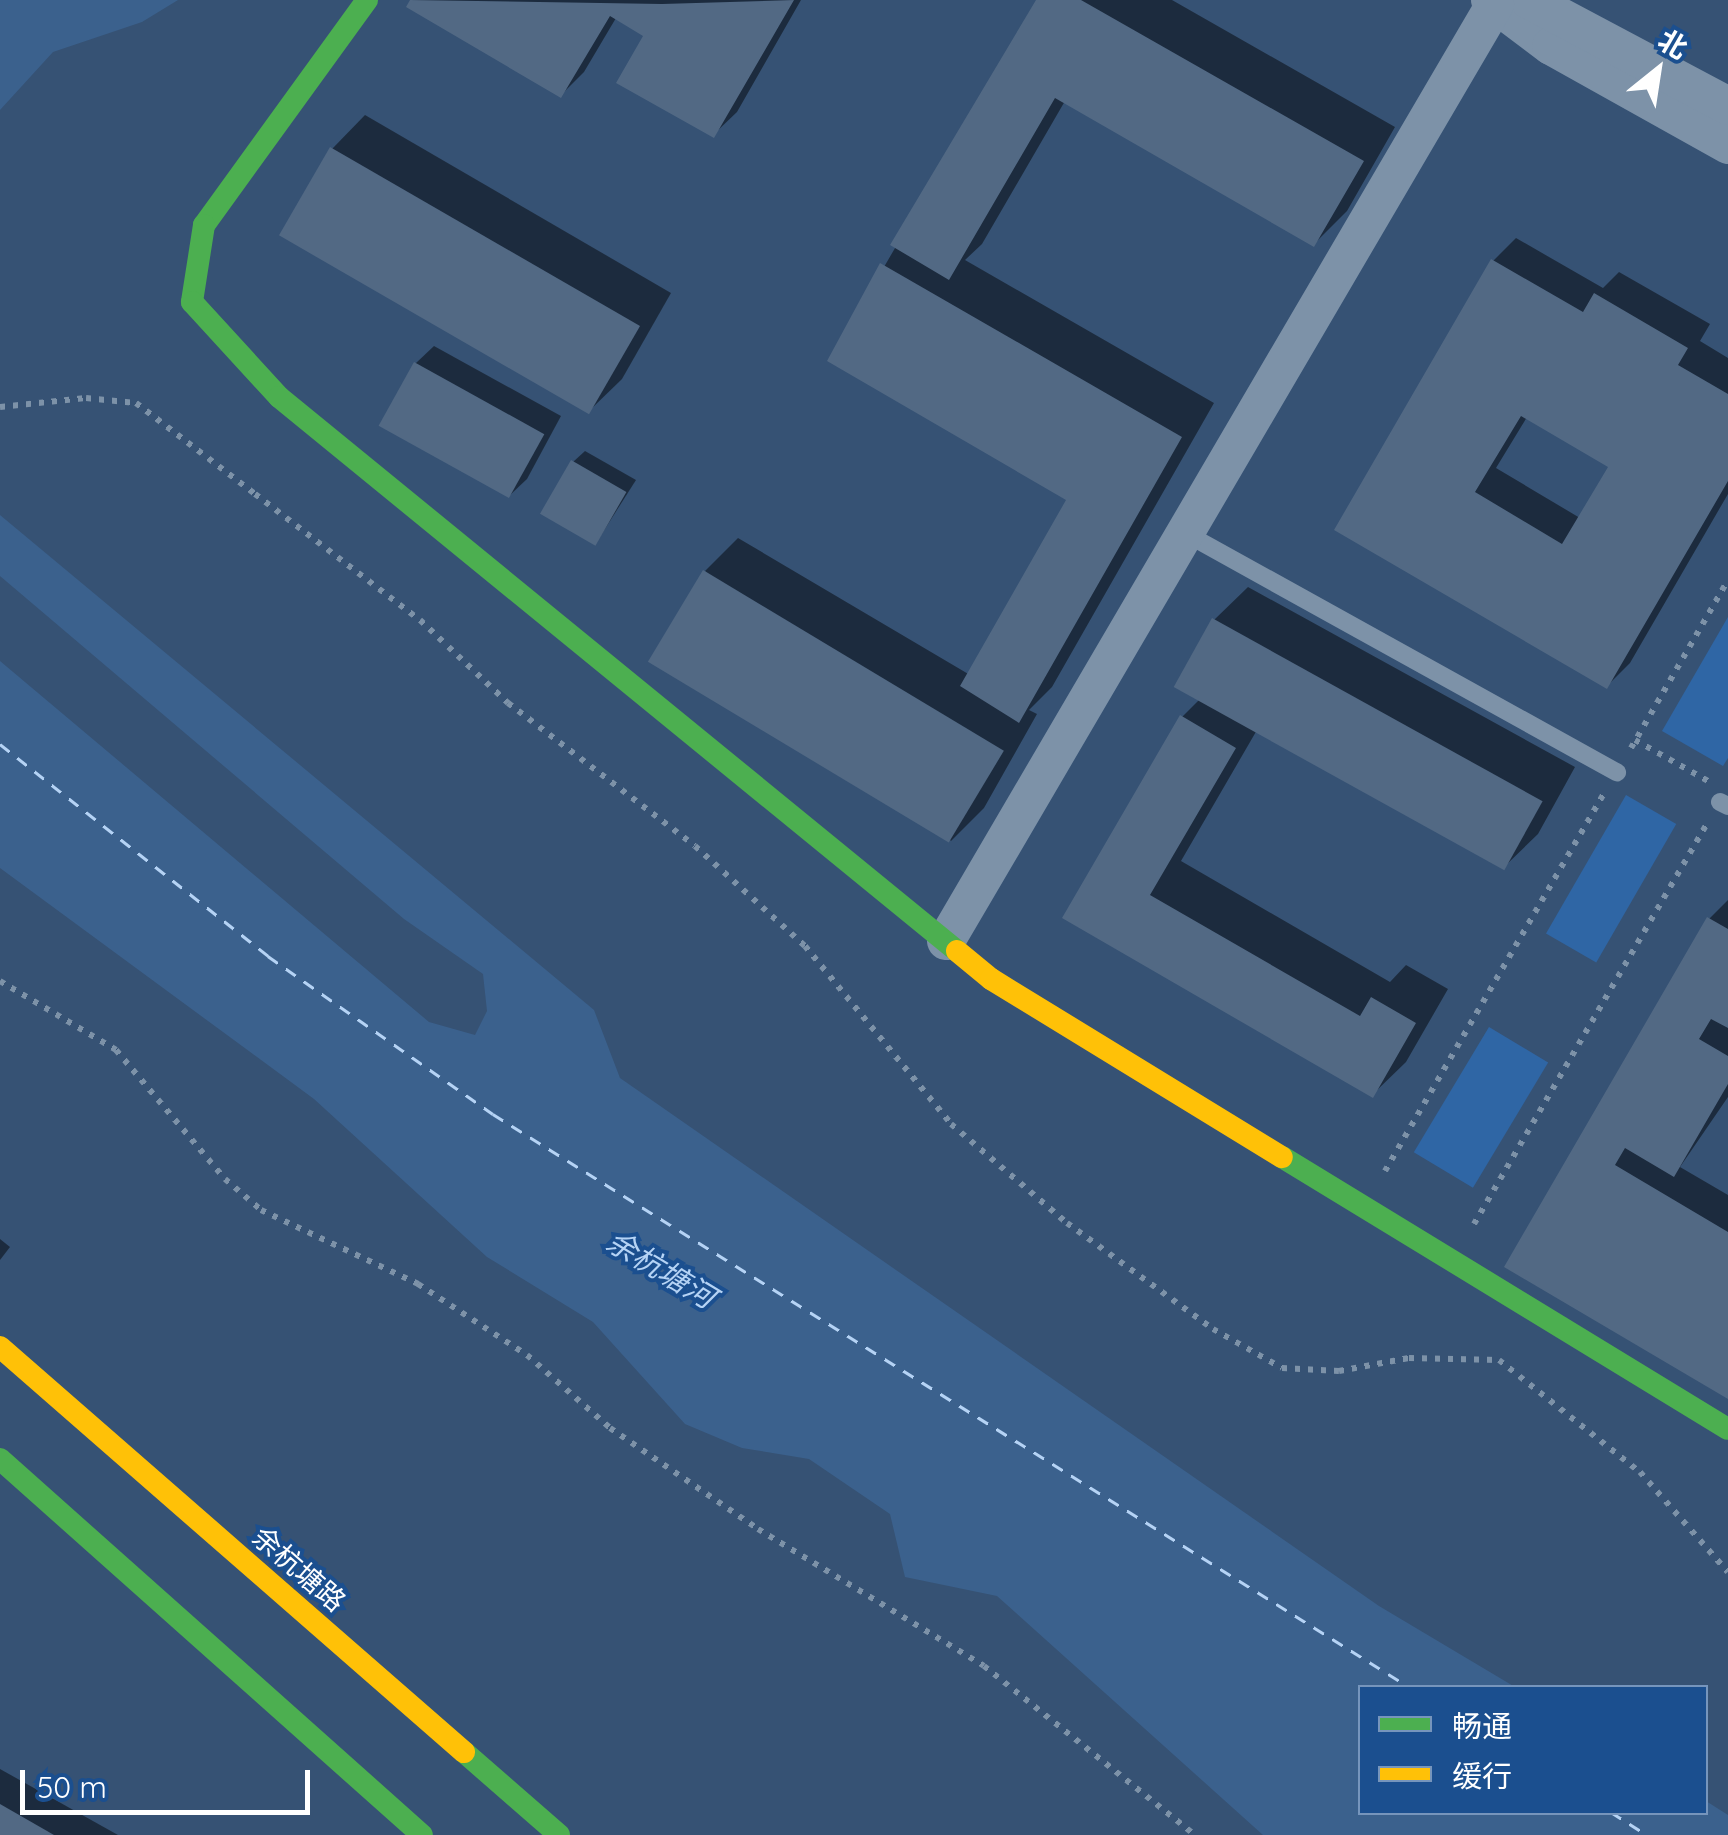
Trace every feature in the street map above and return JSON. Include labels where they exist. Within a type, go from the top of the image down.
[{"type":"street","points":[[367,0],[204,224],[192,302],[279,397],[990,979],[1728,1429]]},
{"type":"street","points":[[946,941],[1505,1]]},
{"type":"street","points":[[1505,1],[1728,106]]},
{"type":"street","points":[[1505,1],[1551,46],[1728,145]]},
{"type":"street","name":"余杭塘路","points":[[0,1347],[559,1835]]},
{"type":"street","points":[[0,1460],[422,1835]]},
{"type":"lane","points":[[1186,533],[1616,772]]},
{"type":"path","points":[[0,407],[86,398],[136,403],[240,482],[420,620],[508,703],[695,846],[805,946],[952,1124],[1067,1223],[1213,1329],[1282,1368],[1340,1371],[1409,1358],[1499,1360],[1640,1472],[1728,1572]]},
{"type":"path","points":[[1364,1207],[1728,580]]},
{"type":"path","points":[[1452,1261],[1724,804],[1726,791],[1635,740]]},
{"type":"path","points":[[0,980],[116,1050],[225,1179],[261,1210],[418,1284],[527,1355],[610,1428],[708,1495],[984,1666],[1092,1746],[1195,1835]]},
{"type":"shaded area","points":[[1728,617],[1728,758],[1723,766],[1662,731]]},
{"type":"shaded area","points":[[1626,795],[1676,824],[1596,963],[1546,934]]},
{"type":"shaded area","points":[[1489,1027],[1548,1063],[1473,1188],[1414,1152]]},
{"type":"water","points":[[0,0],[178,0],[142,22],[53,52],[0,110]]},
{"type":"water","name":"余杭塘河","points":[[0,515],[594,1010],[620,1078],[1379,1606],[1512,1685],[1358,1685],[1358,1815],[1708,1815],[1708,1802],[1728,1815],[1728,1835],[1263,1835],[997,1596],[905,1577],[890,1514],[809,1459],[742,1448],[685,1424],[593,1322],[487,1257],[314,1099],[0,868],[0,661],[429,1022],[475,1035],[487,1011],[483,974],[404,919],[0,576]]},
{"type":"building","points":[[410,0],[662,4],[794,0],[714,138],[616,83],[643,36],[610,16],[561,98],[406,7]]},
{"type":"building","points":[[1036,0],[1081,0],[1364,161],[1314,247],[1055,98],[949,280],[890,245]]},
{"type":"building","points":[[330,147],[640,326],[589,414],[279,235]]},
{"type":"building","points":[[1491,259],[1583,312],[1594,293],[1688,348],[1678,365],[1728,394],[1728,481],[1607,689],[1334,530]],"holes":[[[1521,416],[1608,467],[1562,544],[1475,492]]]},
{"type":"building","points":[[880,263],[1182,437],[1019,723],[960,686],[1066,500],[827,361]]},
{"type":"building","points":[[414,362],[544,434],[509,498],[379,426]]},
{"type":"building","points":[[571,460],[626,492],[595,546],[540,514]]},
{"type":"building","points":[[703,570],[1004,751],[949,842],[648,662]]},
{"type":"building","points":[[1212,618],[1543,801],[1504,870],[1174,687]]},
{"type":"building","points":[[1180,715],[1236,748],[1150,895],[1360,1016],[1371,997],[1416,1023],[1373,1098],[1062,918]]},
{"type":"building","points":[[1707,917],[1728,929],[1728,1028],[1711,1019],[1699,1039],[1728,1056],[1728,1084],[1674,1177],[1625,1148],[1615,1165],[1728,1232],[1728,1399],[1504,1267]]},
{"type":"building","points":[[0,1804],[54,1835],[0,1835]]},
{"type":"ferry route","points":[[0,744],[268,956],[493,1114],[1406,1685]]},
{"type":"ferry route","points":[[1616,1815],[1647,1835]]},
{"type":"traffic: fast","points":[[367,0],[204,225],[192,302],[279,397],[957,951]]},
{"type":"traffic: fast","points":[[1282,1157],[1728,1429]]},
{"type":"traffic: fast","points":[[0,1459],[422,1835]]},
{"type":"traffic: fast","points":[[464,1752],[559,1835]]},
{"type":"traffic: slow","points":[[957,951],[991,979],[1282,1157]]},
{"type":"traffic: slow","points":[[0,1347],[464,1752]]}]
